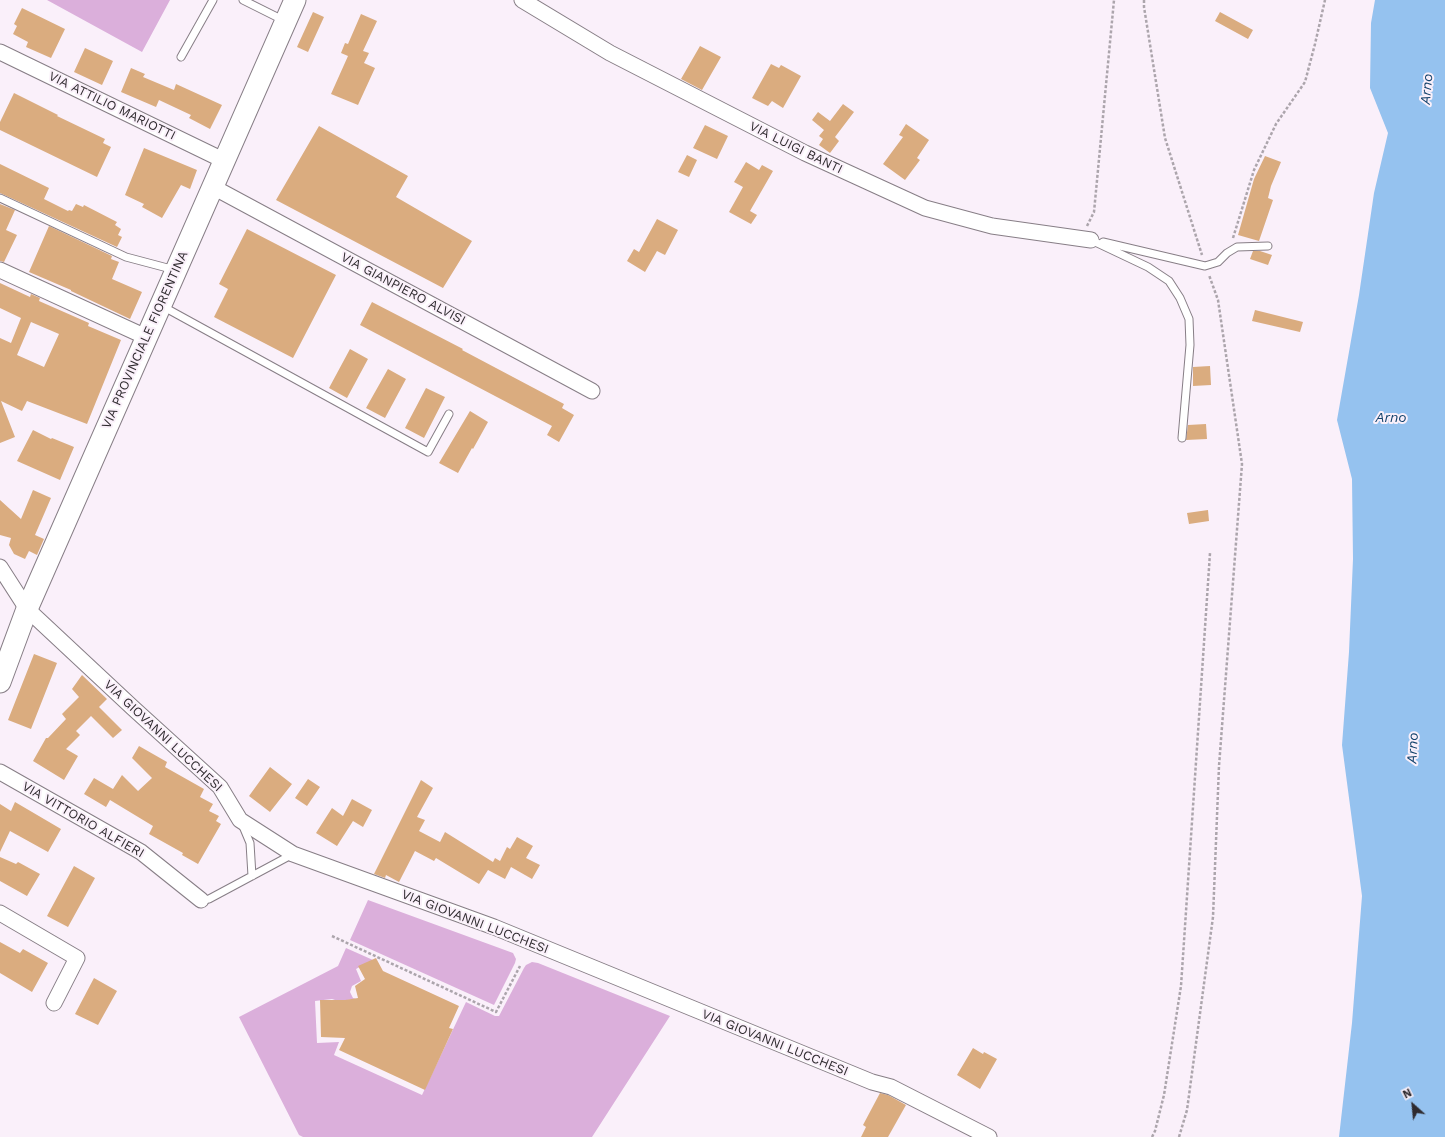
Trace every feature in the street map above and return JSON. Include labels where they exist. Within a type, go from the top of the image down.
[{"type":"main road","name":"VIA PROVINCIALE FIORENTINA","points":[[0,682],[27,609],[295,0]]},
{"type":"street","name":"VIA LUIGI BANTI","points":[[522,0],[616,57],[805,153],[925,208],[992,226],[1091,240]]},
{"type":"street","name":"VIA ATTILIO MARIOTTI","points":[[0,52],[225,161]]},
{"type":"street","name":"VIA GIANPIERO ALVISI","points":[[213,187],[592,391]]},
{"type":"street","points":[[0,270],[146,337]]},
{"type":"street","name":"VIA GIOVANNI LUCCHESI","points":[[0,567],[27,609],[220,787],[240,820],[293,854],[494,927],[872,1082],[891,1087],[989,1137]]},
{"type":"street","name":"VIA VITTORIO ALFIERI","points":[[0,772],[141,852],[201,900]]},
{"type":"street","points":[[0,913],[77,958],[54,1003]]},
{"type":"lane","points":[[181,57],[213,0]]},
{"type":"lane","points":[[243,0],[285,21]]},
{"type":"lane","points":[[0,198],[126,257],[175,270]]},
{"type":"lane","points":[[1091,240],[1205,266],[1218,262],[1227,253],[1237,247],[1268,246]]},
{"type":"lane","points":[[1091,240],[1148,267],[1169,281],[1180,298],[1189,319],[1190,345],[1182,438]]},
{"type":"lane","points":[[160,305],[428,452],[450,414]]},
{"type":"lane","points":[[240,820],[250,843],[252,876]]},
{"type":"lane","points":[[201,900],[208,899],[293,854]]},
{"type":"path","points":[[1076,238],[1089,224],[1094,212],[1114,0]]},
{"type":"path","points":[[1144,0],[1165,138],[1205,266],[1218,300],[1242,464],[1220,766],[1213,917],[1187,1110],[1179,1137]]},
{"type":"path","points":[[1227,253],[1235,234],[1254,170],[1276,124],[1305,82],[1325,0]]},
{"type":"path","points":[[1152,1137],[1155,1131],[1164,1095],[1181,986],[1210,553]]},
{"type":"path","points":[[332,936],[496,1012],[520,966]]},
{"type":"shaded area","points":[[47,0],[170,0],[142,52]]},
{"type":"shaded area","points":[[368,900],[513,953],[516,959],[515,963],[494,1005],[350,940]]},
{"type":"shaded area","points":[[346,948],[373,960],[356,969],[361,981],[352,986],[350,992],[353,998],[356,999],[315,1001],[317,1043],[339,1042],[334,1055],[422,1095],[466,1002],[495,1016],[499,1016],[524,968],[532,962],[538,963],[670,1016],[592,1137],[303,1137],[299,1135],[239,1017],[338,966]]},
{"type":"water","name":"Arno","points":[[1375,0],[1445,0],[1445,1137],[1339,1137],[1352,1023],[1362,896],[1342,745],[1349,652],[1353,559],[1352,479],[1337,420],[1359,295],[1374,193],[1388,133],[1370,88],[1371,23]]},
{"type":"building","points":[[22,8],[65,29],[51,58],[26,47],[28,42],[13,34],[17,26],[14,24]]},
{"type":"building","points":[[313,12],[324,17],[308,52],[297,47]]},
{"type":"building","points":[[1220,12],[1253,30],[1248,39],[1215,21]]},
{"type":"building","points":[[361,14],[377,21],[363,51],[369,53],[364,63],[375,68],[358,105],[331,94],[348,56],[341,53],[345,43],[348,44]]},
{"type":"building","points":[[700,46],[721,57],[702,90],[681,79]]},
{"type":"building","points":[[85,48],[113,61],[102,85],[74,72]]},
{"type":"building","points":[[771,64],[779,68],[781,65],[801,76],[783,108],[772,101],[768,106],[752,98]]},
{"type":"building","points":[[131,68],[145,74],[143,77],[174,90],[176,84],[222,105],[210,129],[189,118],[191,115],[159,100],[156,107],[121,92]]},
{"type":"building","points":[[14,93],[105,139],[103,143],[111,147],[97,177],[0,130],[0,122]]},
{"type":"building","points":[[843,104],[854,112],[835,137],[839,141],[830,153],[819,145],[823,139],[819,136],[824,130],[812,120],[818,112],[830,121]]},
{"type":"building","points":[[906,124],[929,140],[917,158],[920,160],[905,180],[883,164],[903,137],[899,135]]},
{"type":"building","points":[[705,125],[728,136],[717,159],[693,148]]},
{"type":"building","points":[[319,126],[408,176],[396,197],[472,241],[443,288],[276,200]]},
{"type":"building","points":[[144,148],[197,170],[190,189],[181,185],[162,218],[142,207],[144,204],[125,195]]},
{"type":"building","points":[[687,155],[697,160],[689,177],[678,172]]},
{"type":"building","points":[[1265,156],[1281,162],[1271,186],[1268,198],[1273,200],[1259,241],[1238,235],[1254,179]]},
{"type":"building","points":[[746,162],[759,170],[762,165],[773,171],[750,211],[757,215],[751,224],[729,212],[743,187],[734,182]]},
{"type":"building","points":[[0,164],[49,188],[44,199],[68,211],[72,211],[76,204],[83,207],[84,205],[117,222],[115,225],[121,229],[118,235],[122,237],[117,247],[0,193]]},
{"type":"building","points":[[0,204],[15,210],[6,230],[17,235],[4,262],[0,261]]},
{"type":"building","points":[[657,219],[678,230],[665,255],[657,251],[645,272],[627,261],[634,249],[639,252]]},
{"type":"building","points":[[49,226],[112,256],[111,259],[119,262],[112,279],[142,292],[130,319],[71,290],[29,272]]},
{"type":"building","points":[[247,229],[336,275],[293,358],[214,317],[228,289],[219,284]]},
{"type":"building","points":[[1253,251],[1260,251],[1272,255],[1268,265],[1250,259]]},
{"type":"building","points":[[0,283],[30,297],[31,294],[40,298],[39,301],[89,323],[88,326],[121,340],[87,424],[27,401],[22,411],[1,401],[15,437],[0,443],[0,338],[11,343],[21,318],[0,308]],"holes":[[[31,322],[59,334],[44,367],[17,355]]]},
{"type":"building","points":[[372,302],[564,404],[562,408],[574,415],[559,442],[547,435],[552,426],[360,325]]},
{"type":"building","points":[[1255,310],[1303,322],[1300,332],[1252,321]]},
{"type":"building","points":[[350,349],[368,359],[347,398],[329,388]]},
{"type":"building","points":[[1210,366],[1211,385],[1193,386],[1193,367]]},
{"type":"building","points":[[388,369],[406,379],[385,418],[366,408]]},
{"type":"building","points":[[426,388],[445,397],[424,438],[405,428]]},
{"type":"building","points":[[470,411],[488,422],[458,473],[439,463]]},
{"type":"building","points":[[1206,424],[1207,439],[1186,440],[1188,425]]},
{"type":"building","points":[[33,430],[51,439],[52,438],[74,447],[60,480],[17,461]]},
{"type":"building","points":[[33,490],[51,498],[35,535],[44,539],[37,555],[29,551],[25,559],[14,554],[9,545],[11,538],[0,535],[0,500],[21,519]]},
{"type":"building","points":[[1208,510],[1209,521],[1189,524],[1187,513]]},
{"type":"building","points":[[34,654],[57,663],[31,729],[8,720]]},
{"type":"building","points":[[82,675],[107,699],[99,707],[122,730],[113,738],[91,716],[76,731],[80,735],[66,749],[78,756],[64,780],[33,761],[46,738],[48,738],[66,719],[62,714],[79,697],[72,689]]},
{"type":"building","points":[[139,746],[167,762],[165,767],[204,789],[200,797],[213,804],[209,811],[219,816],[216,821],[221,824],[198,864],[182,855],[183,853],[149,834],[153,826],[110,800],[106,807],[84,794],[94,778],[113,789],[122,775],[138,791],[152,778],[132,758]]},
{"type":"building","points":[[270,767],[292,784],[270,812],[249,796]]},
{"type":"building","points":[[308,779],[320,787],[307,806],[295,798]]},
{"type":"building","points":[[421,780],[433,788],[417,817],[425,820],[419,831],[440,842],[445,832],[493,862],[495,858],[500,861],[507,847],[510,849],[517,837],[533,846],[526,858],[540,865],[532,879],[511,867],[505,879],[488,870],[479,884],[436,858],[434,861],[415,851],[399,882],[386,875],[385,878],[374,874]]},
{"type":"building","points":[[352,799],[372,810],[363,827],[353,821],[337,846],[316,833],[332,808],[343,816]]},
{"type":"building","points":[[15,802],[61,829],[48,852],[10,831],[0,852],[0,804],[11,811]]},
{"type":"building","points":[[0,857],[16,864],[18,862],[40,874],[27,896],[0,881]]},
{"type":"building","points":[[74,866],[95,878],[68,927],[47,916]]},
{"type":"building","points":[[0,942],[20,953],[23,949],[48,963],[32,992],[0,973]]},
{"type":"building","points":[[376,958],[383,971],[459,1006],[449,1028],[453,1029],[425,1090],[339,1050],[345,1038],[321,1037],[320,1000],[345,1000],[358,998],[355,986],[365,979],[358,966]]},
{"type":"building","points":[[94,978],[117,991],[98,1025],[75,1014]]},
{"type":"building","points":[[973,1048],[983,1054],[984,1052],[997,1059],[980,1089],[957,1075]]},
{"type":"building","points":[[880,1093],[888,1095],[906,1105],[888,1137],[861,1137],[866,1127],[863,1125]]}]
